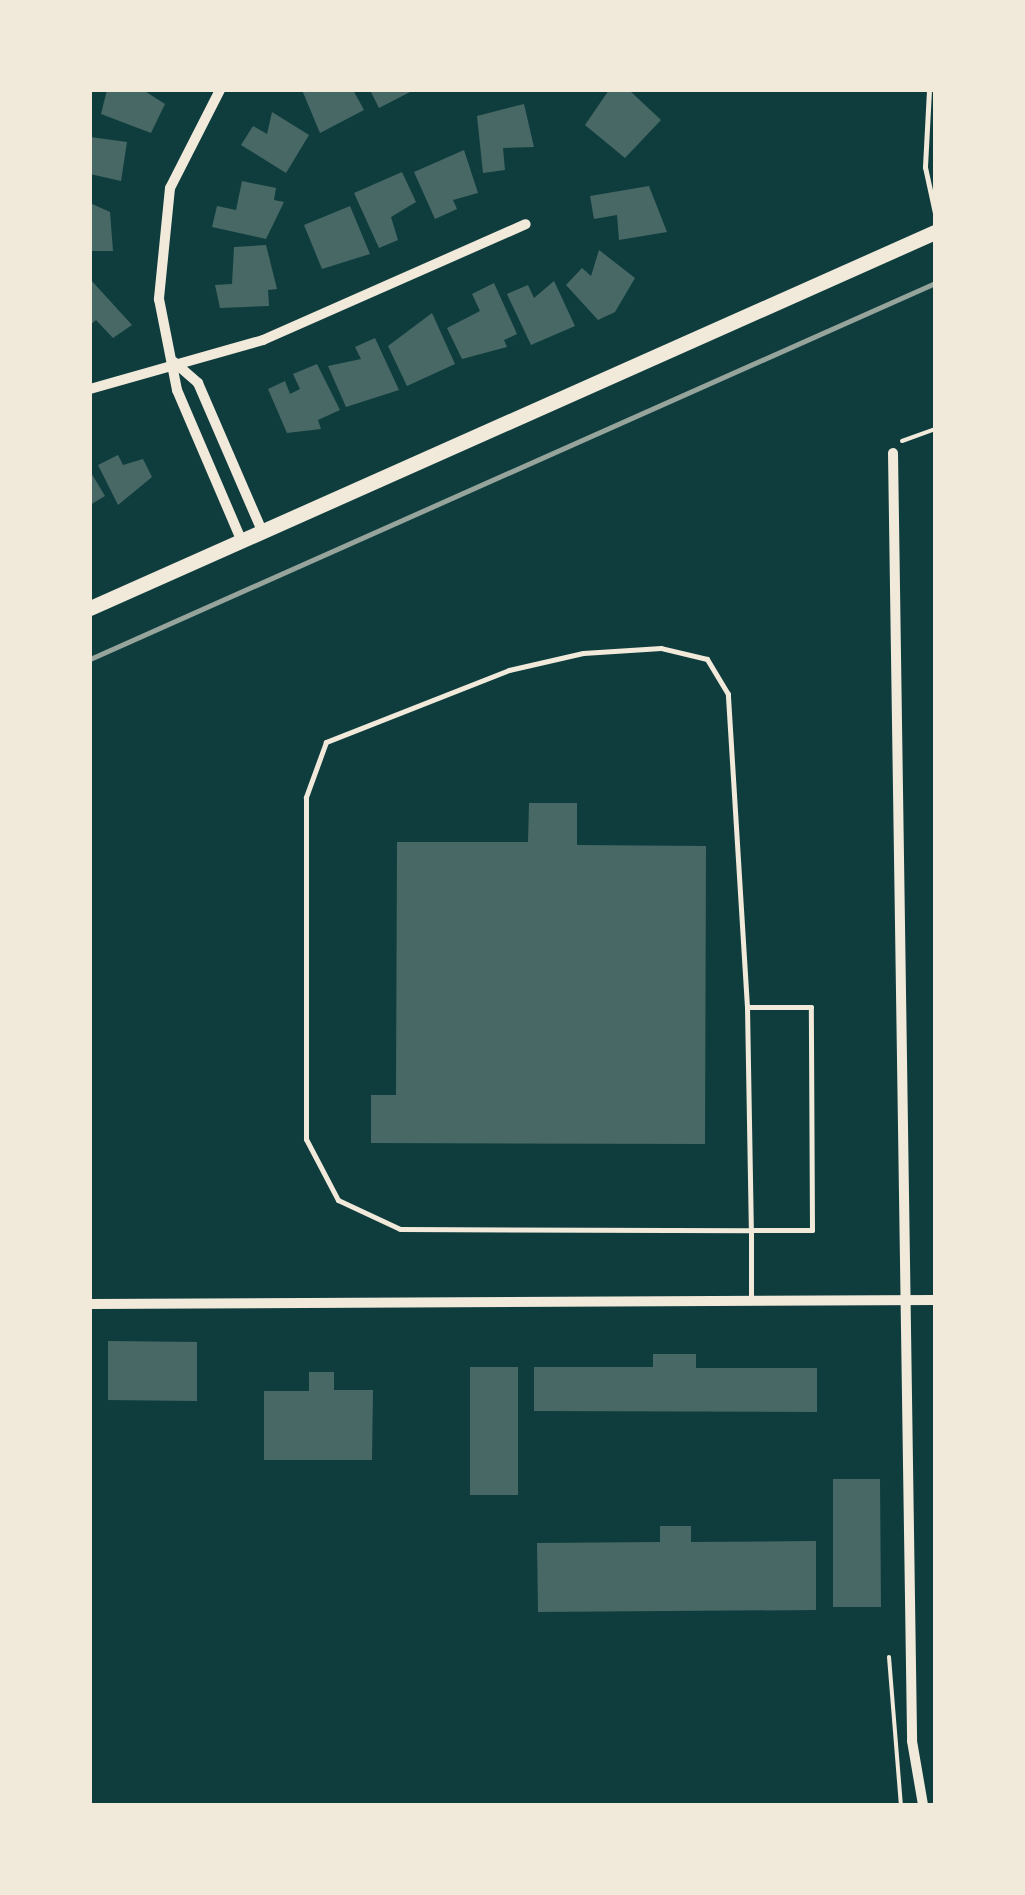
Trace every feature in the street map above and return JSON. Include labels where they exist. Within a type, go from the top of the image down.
[{"type":"main road","points":[[90,608],[935,232]]},
{"type":"street","points":[[220,90],[179,162],[164,212],[159,298],[174,362],[242,542]]},
{"type":"street","points":[[90,389],[174,362],[263,340],[526,224]]},
{"type":"street","points":[[174,362],[198,383],[263,533]]},
{"type":"street","points":[[892,452],[912,1740],[924,1805]]},
{"type":"street","points":[[90,1304],[935,1300]]},
{"type":"lane","points":[[929,90],[925,167],[935,213]]},
{"type":"lane","points":[[747,1007],[810,1007],[812,1230],[752,1230],[400,1229],[338,1200],[306,1139],[306,797],[326,742],[509,670],[583,652],[660,648],[706,659],[728,694],[747,1007],[752,1230],[751,1301]]},
{"type":"path","points":[[892,452],[935,429]]},
{"type":"path","points":[[889,1657],[901,1805]]},
{"type":"building","points":[[107,90],[143,90],[165,104],[151,133],[101,114]]},
{"type":"building","points":[[302,90],[353,90],[364,110],[320,133]]},
{"type":"building","points":[[370,90],[414,90],[379,108]]},
{"type":"building","points":[[609,90],[629,90],[661,120],[625,158],[585,125]]},
{"type":"building","points":[[524,104],[534,147],[503,148],[505,170],[483,173],[477,116]]},
{"type":"building","points":[[272,112],[309,135],[286,173],[241,145],[253,126],[267,134]]},
{"type":"building","points":[[90,137],[127,142],[121,181],[90,174]]},
{"type":"building","points":[[464,150],[478,193],[453,200],[457,209],[435,219],[414,172]]},
{"type":"building","points":[[402,172],[416,202],[391,217],[398,240],[379,248],[354,193]]},
{"type":"building","points":[[242,181],[276,188],[274,200],[284,202],[266,239],[212,227],[217,206],[236,210]]},
{"type":"building","points":[[649,186],[667,232],[619,240],[617,215],[594,219],[590,196]]},
{"type":"building","points":[[90,203],[110,212],[113,251],[90,251]]},
{"type":"building","points":[[350,206],[370,254],[322,269],[304,225]]},
{"type":"building","points":[[266,245],[277,289],[268,290],[269,306],[220,308],[215,285],[232,284],[234,247]]},
{"type":"building","points":[[599,250],[635,278],[615,312],[598,320],[566,285],[582,268],[591,276]]},
{"type":"building","points":[[90,279],[132,325],[113,338],[96,320],[90,325]]},
{"type":"building","points":[[554,281],[575,326],[531,345],[507,294],[528,285],[534,298]]},
{"type":"building","points":[[494,283],[517,334],[504,340],[507,347],[462,359],[447,328],[480,311],[472,294]]},
{"type":"building","points":[[432,313],[455,364],[407,386],[388,346]]},
{"type":"building","points":[[375,338],[399,390],[346,407],[328,366],[361,359],[355,347]]},
{"type":"building","points":[[317,364],[340,410],[318,420],[321,429],[287,433],[268,389],[285,381],[290,394],[300,389],[293,374]]},
{"type":"building","points":[[118,455],[123,465],[143,459],[152,477],[118,505],[98,465]]},
{"type":"building","points":[[90,471],[105,496],[90,505]]},
{"type":"building","points":[[529,803],[577,803],[577,845],[706,846],[705,1144],[371,1143],[371,1095],[396,1095],[397,842],[528,842]]},
{"type":"building","points":[[108,1341],[197,1342],[197,1401],[108,1400]]},
{"type":"building","points":[[653,1354],[696,1354],[696,1368],[817,1368],[817,1412],[534,1411],[534,1367],[653,1367]]},
{"type":"building","points":[[470,1367],[518,1367],[518,1495],[470,1495]]},
{"type":"building","points":[[309,1372],[334,1372],[334,1390],[373,1390],[372,1460],[264,1460],[264,1391],[309,1391]]},
{"type":"building","points":[[833,1479],[880,1479],[881,1607],[833,1607]]},
{"type":"building","points":[[660,1526],[691,1526],[691,1542],[816,1541],[816,1610],[538,1612],[537,1543],[660,1542]]},
{"type":"railway","points":[[90,659],[935,283]]}]
